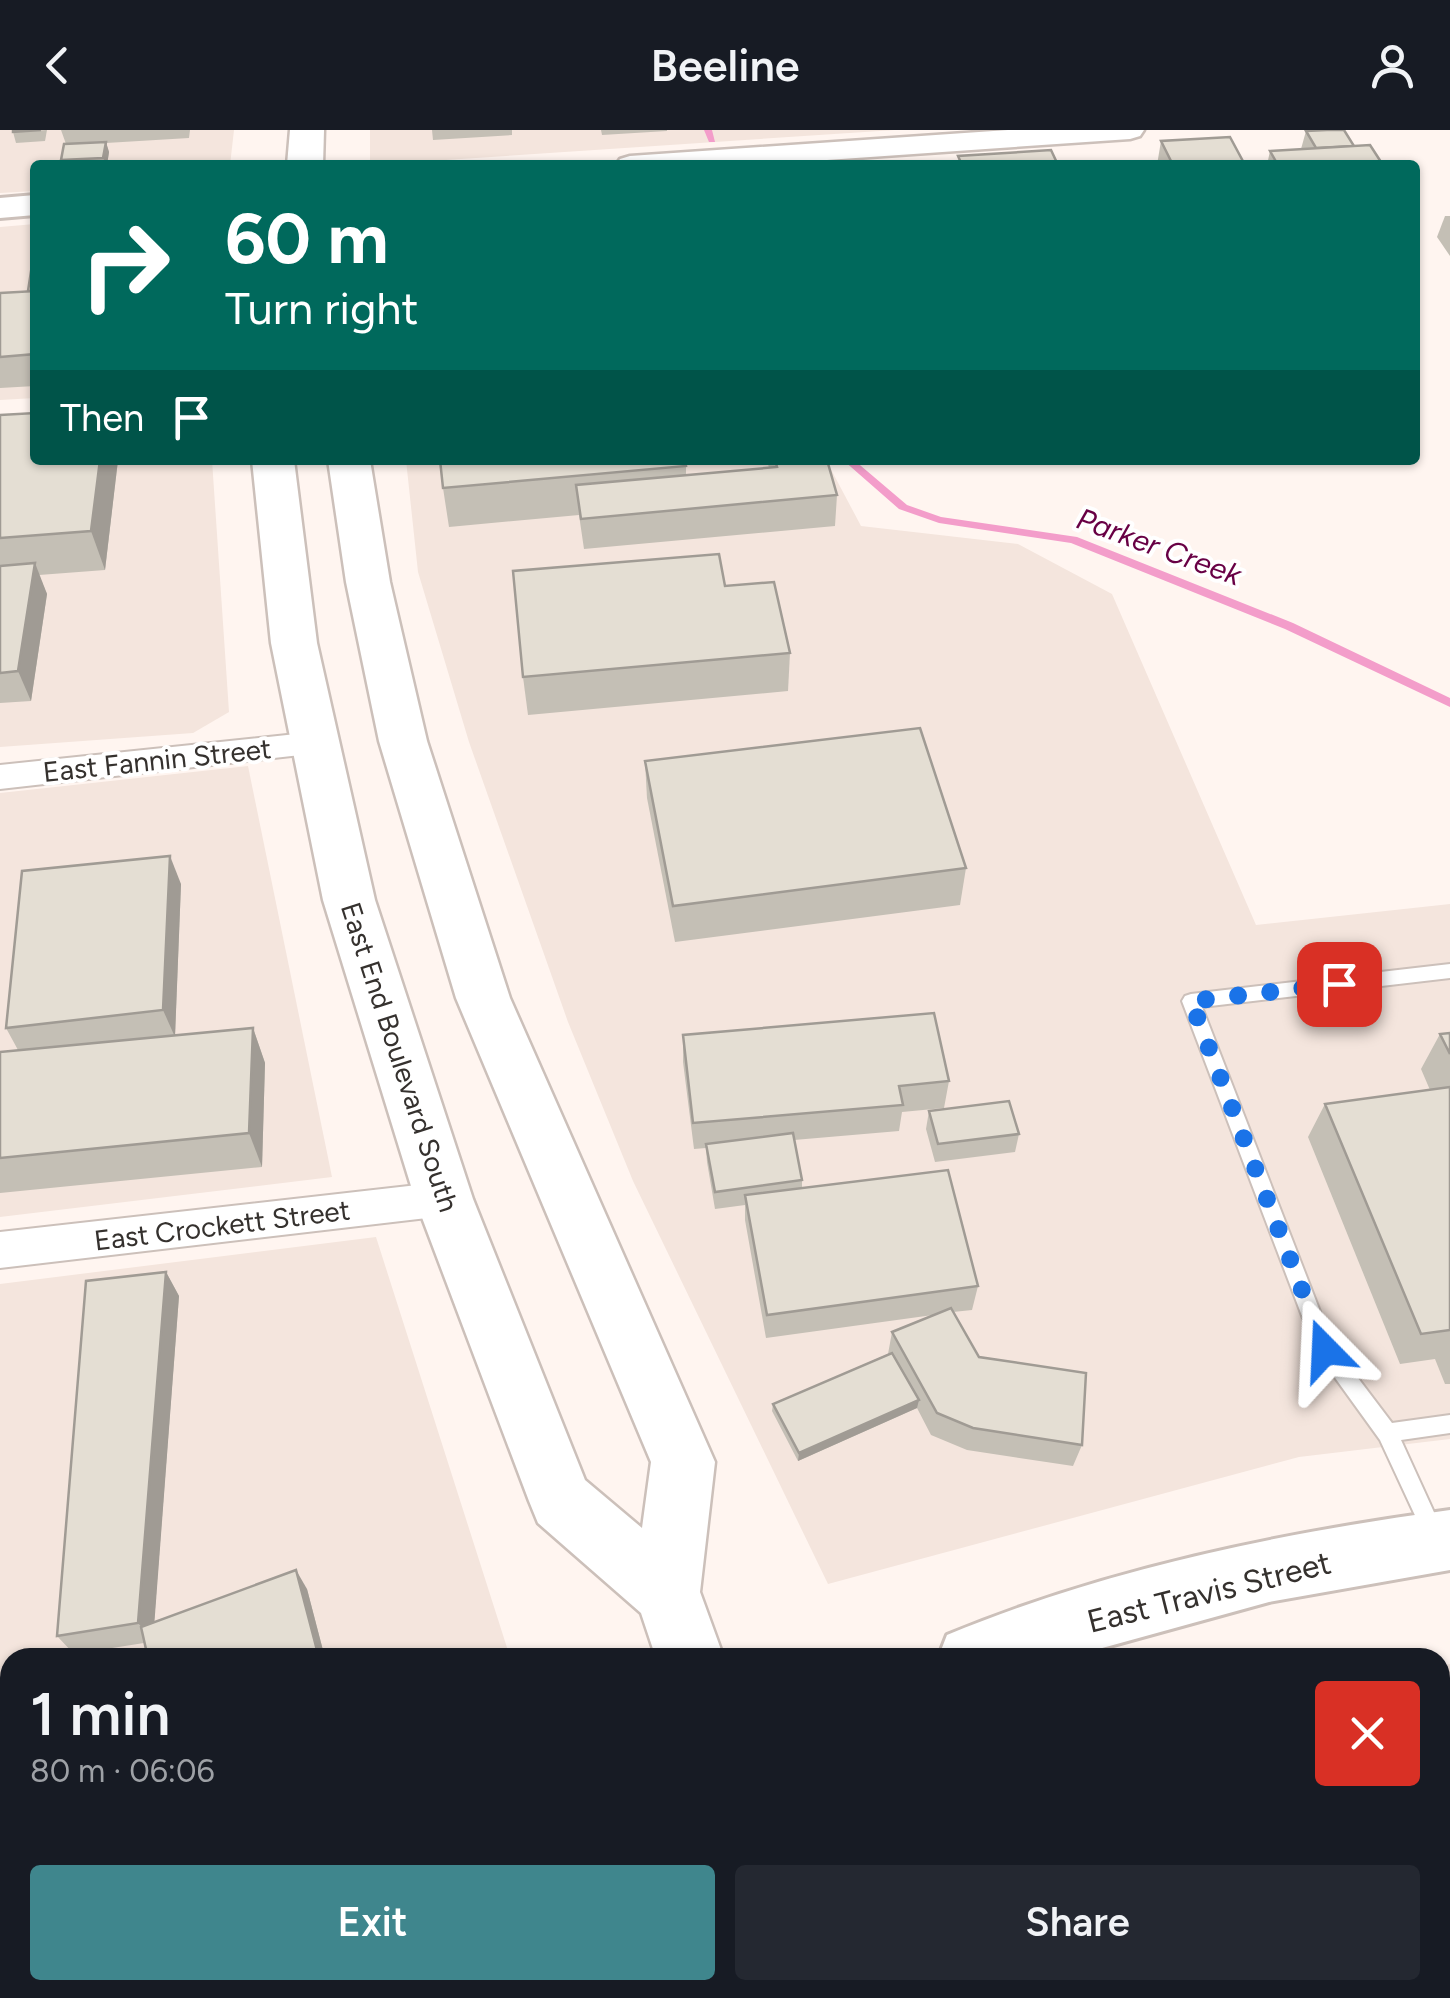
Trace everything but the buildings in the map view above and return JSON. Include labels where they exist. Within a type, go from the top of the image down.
[{"type":"highway","points":[[304,160],[307,130]]},
{"type":"highway","name":"East End Boulevard South","points":[[272,465],[282,562],[348,900],[444,1199],[562,1501],[667,1592]]},
{"type":"highway","name":"East End Boulevard South","points":[[350,465],[368,582],[404,741],[442,872],[502,1050],[683,1462],[667,1592],[687,1648]]},
{"type":"main road","points":[[0,208],[30,206]]},
{"type":"main road","name":"East Travis Street","points":[[1001,1648],[1236,1581],[1444,1541]]},
{"type":"street","points":[[701,160],[1130,130]]},
{"type":"street","name":"East Fannin Street","points":[[0,777],[315,744]]},
{"type":"street","name":"East Crockett Street","points":[[0,1250],[444,1199]]},
{"type":"lane","points":[[1444,1541],[1387,1432],[1325,1350],[1191,1001],[1450,971]]},
{"type":"lane","points":[[1387,1432],[1450,1424]]},
{"type":"shaded area","points":[[0,130],[234,130],[231,160],[30,160],[30,191],[0,193]]},
{"type":"shaded area","points":[[370,130],[895,130],[445,160],[370,160]]},
{"type":"shaded area","points":[[30,224],[30,398],[0,400],[0,227]]},
{"type":"shaded area","points":[[0,431],[30,456],[30,465],[212,465],[229,712],[193,733],[0,747]]},
{"type":"shaded area","points":[[407,465],[829,465],[861,526],[1018,544],[1112,594],[1256,925],[1450,904],[1450,1439],[1299,1457],[828,1584],[633,1181],[568,1022],[469,742],[418,572]]},
{"type":"shaded area","points":[[248,766],[332,1177],[0,1217],[0,793]]},
{"type":"shaded area","points":[[376,1237],[507,1648],[0,1648],[0,1284]]},
{"type":"waterway","name":"Parker Creek","points":[[708,130],[712,140]]},
{"type":"waterway","name":"Parker Creek","points":[[854,465],[903,507],[939,520],[1073,540],[1289,626],[1450,703]]},
{"type":"route","points":[[1325,1350],[1191,1001],[1339,984]]}]
